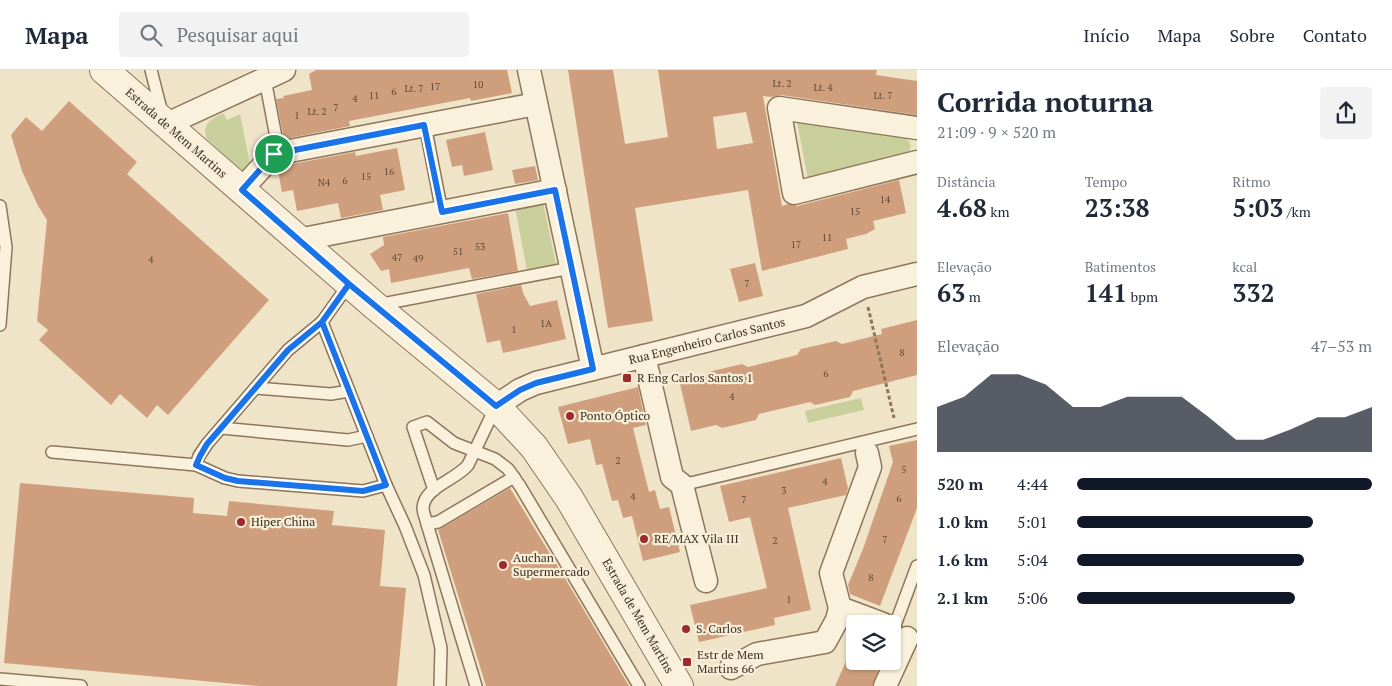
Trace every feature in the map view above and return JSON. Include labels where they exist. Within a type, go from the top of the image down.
[{"type":"street","name":"Estrada de Mem Martins","points":[[104,70],[349,284],[496,406],[534,447],[559,482],[679,686]]},
{"type":"street","points":[[529,70],[593,369]]},
{"type":"street","points":[[165,125],[275,74]]},
{"type":"street","points":[[242,190],[274,154],[536,104]]},
{"type":"street","points":[[917,128],[779,108],[794,193],[917,162]]},
{"type":"street","points":[[298,240],[555,190]]},
{"type":"street","name":"Rua Engenheiro Carlos Santos","points":[[496,406],[520,390],[536,383],[806,316],[863,287],[917,274]]},
{"type":"street","points":[[644,356],[672,477],[682,485],[706,581]]},
{"type":"street","points":[[731,668],[758,654],[825,642],[837,620],[840,608],[831,573],[870,468],[867,453]]},
{"type":"street","points":[[840,608],[857,615]]},
{"type":"street","points":[[886,686],[890,670]]},
{"type":"lane","points":[[151,70],[165,125]]},
{"type":"lane","points":[[275,74],[279,153]]},
{"type":"lane","points":[[424,125],[442,212]]},
{"type":"lane","points":[[0,206],[6,247],[0,325]]},
{"type":"lane","points":[[374,305],[571,268]]},
{"type":"lane","points":[[196,465],[203,450],[221,428],[288,350],[322,322],[349,284]]},
{"type":"lane","points":[[322,322],[386,485],[405,526],[424,575],[441,648],[440,686]]},
{"type":"lane","points":[[256,388],[330,394],[349,391]]},
{"type":"lane","points":[[476,686],[426,524],[424,508],[428,494],[462,472],[468,465],[496,406]]},
{"type":"lane","points":[[434,490],[413,427],[427,422],[454,443],[495,458],[508,469],[638,686]]},
{"type":"lane","points":[[221,428],[348,440],[367,436]]},
{"type":"lane","points":[[682,485],[917,429]]},
{"type":"lane","points":[[52,452],[196,465],[225,478],[238,481],[363,491],[386,485]]},
{"type":"lane","points":[[426,524],[438,522],[514,477]]},
{"type":"lane","points":[[901,626],[917,566]]},
{"type":"lane","points":[[0,679],[81,686]]},
{"type":"path","points":[[863,287],[898,433]]},
{"type":"green space","points":[[223,113],[227,120],[240,114],[250,164],[243,172],[207,139],[205,134],[208,123]]},
{"type":"green space","points":[[797,122],[907,138],[911,146],[907,154],[808,179]]},
{"type":"green space","points":[[543,202],[556,264],[527,270],[515,207]]},
{"type":"green space","points":[[861,398],[864,410],[808,423],[805,411]]},
{"type":"building","points":[[316,70],[507,70],[512,93],[471,101],[470,98],[349,121],[350,126],[284,139],[276,99],[312,90],[309,74]]},
{"type":"building","points":[[568,70],[613,70],[625,144],[668,137],[658,70],[877,70],[876,75],[917,81],[917,115],[781,95],[763,96],[782,206],[788,204],[797,206],[899,180],[906,213],[873,221],[875,229],[866,234],[846,239],[848,249],[762,271],[748,190],[635,208],[653,321],[608,328]],"holes":[[[746,112],[753,143],[717,149],[713,117]]]},
{"type":"building","points":[[69,101],[137,162],[127,174],[269,300],[168,415],[157,405],[147,418],[120,394],[111,405],[39,340],[48,330],[37,321],[47,220],[38,206],[22,171],[11,135],[26,117],[42,131]]},
{"type":"building","points":[[485,132],[493,170],[464,176],[462,165],[452,167],[446,140]]},
{"type":"building","points":[[397,148],[405,190],[380,195],[383,210],[341,218],[338,203],[297,211],[293,190],[282,192],[278,171],[288,169],[287,165],[355,152],[356,156]]},
{"type":"building","points":[[535,166],[538,180],[515,184],[512,170]]},
{"type":"building","points":[[508,213],[518,271],[472,279],[469,268],[391,283],[389,269],[381,271],[370,254],[384,245],[383,237]]},
{"type":"building","points":[[755,263],[763,296],[739,302],[730,269]]},
{"type":"building","points":[[521,285],[530,306],[557,300],[566,339],[503,353],[500,340],[487,343],[476,294]]},
{"type":"building","points":[[917,320],[917,375],[853,391],[850,397],[815,405],[810,402],[759,414],[756,420],[722,428],[716,425],[691,431],[680,384],[704,378],[708,372],[742,364],[748,367],[797,355],[801,349],[836,341],[842,344],[882,334],[881,329]]},
{"type":"building","points":[[638,387],[646,425],[633,428],[649,492],[655,490],[660,509],[669,507],[680,552],[643,561],[632,516],[623,518],[618,500],[612,501],[602,464],[596,465],[590,439],[568,444],[558,407]]},
{"type":"building","points":[[917,440],[917,508],[880,606],[850,594],[848,585],[863,549],[893,462],[889,446]]},
{"type":"building","points":[[841,458],[848,488],[846,495],[788,508],[811,610],[774,618],[775,625],[699,642],[690,605],[767,588],[750,517],[729,522],[720,486]]},
{"type":"building","points":[[20,483],[194,498],[193,513],[227,516],[229,501],[334,511],[332,525],[385,530],[380,586],[406,588],[397,686],[260,686],[4,663]]},
{"type":"building","name":"Auchan Supermercado","points":[[510,488],[629,686],[486,686],[438,530]]},
{"type":"building","points":[[846,661],[846,670],[878,671],[872,686],[835,686]]},
{"type":"place","name":"R Eng Carlos Santos 1","points":[[627,378]]},
{"type":"place","name":"Ponto Óptico","points":[[570,416]]},
{"type":"place","name":"Hiper China","points":[[241,522]]},
{"type":"place","name":"RE/MAX Vila III","points":[[644,539]]},
{"type":"place","name":"Auchan Supermercado","points":[[503,565]]},
{"type":"place","name":"S. Carlos","points":[[686,629]]},
{"type":"place","name":"Estr de Mem Martins 66","points":[[687,662]]},
{"type":"route","points":[[274,154],[242,190],[349,284],[322,322],[288,350],[207,444],[196,465],[225,478],[238,481],[363,491],[386,485],[322,322],[349,284],[496,406],[520,390],[536,383],[593,369],[555,190],[442,212],[424,125],[274,154]]}]
